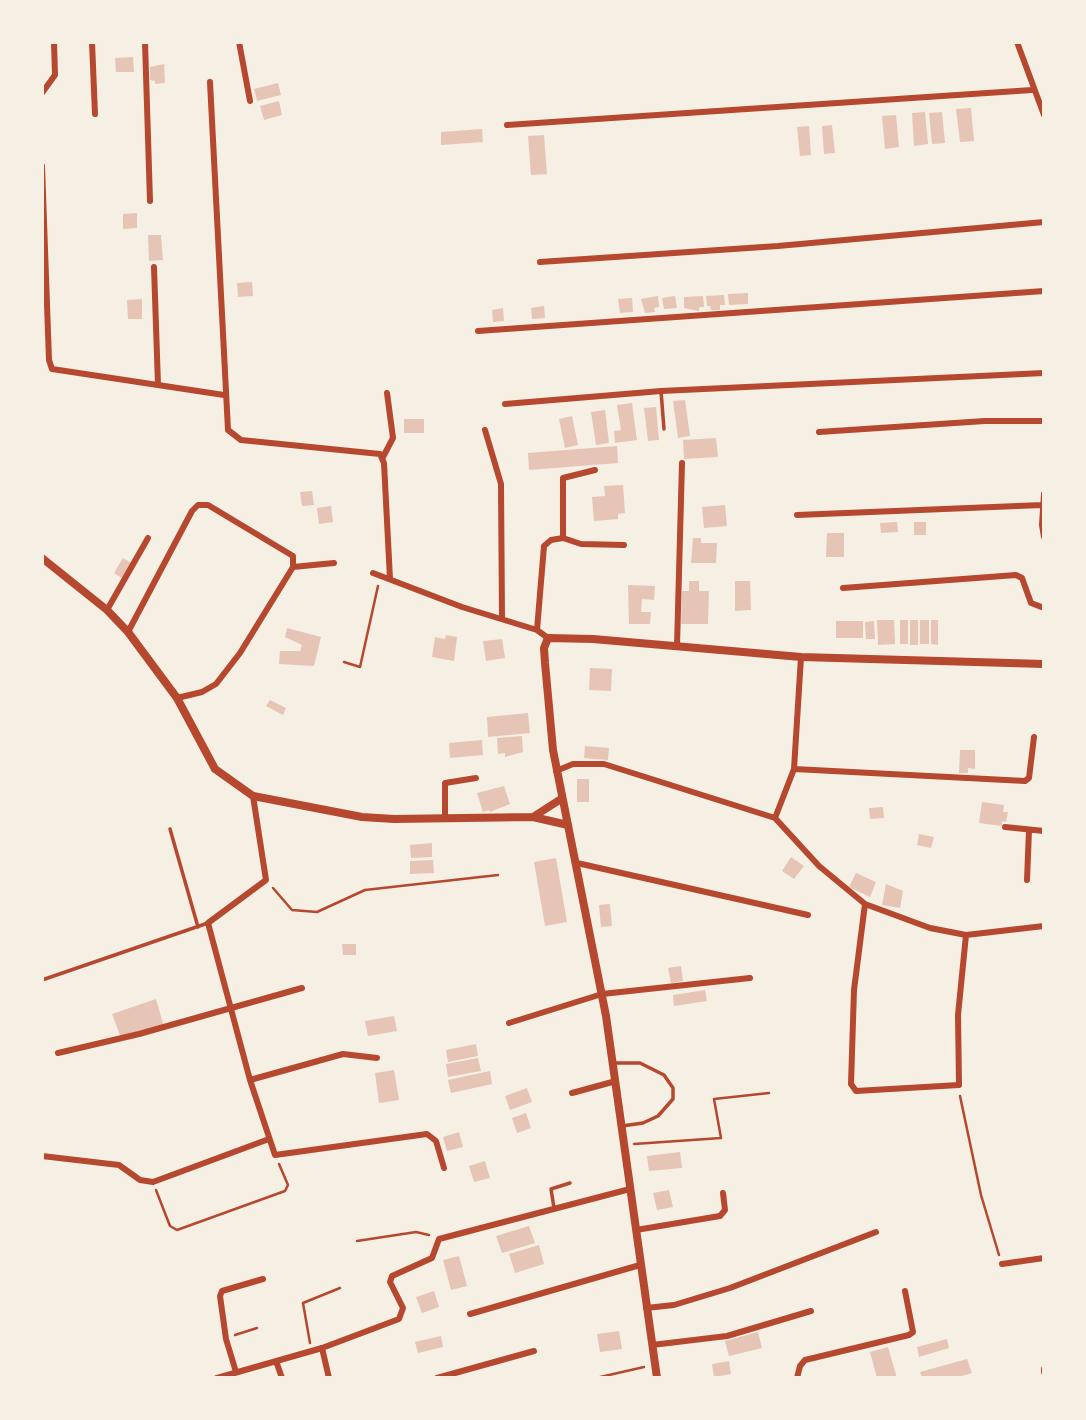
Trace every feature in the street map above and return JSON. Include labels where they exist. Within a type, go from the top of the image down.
[{"type":"street","points":[[42,93],[55,75],[54,42]]},
{"type":"street","points":[[92,42],[95,114]]},
{"type":"street","points":[[145,42],[150,201]]},
{"type":"street","points":[[239,42],[250,101]]},
{"type":"street","points":[[1017,42],[1032,90],[1040,99],[1044,115]]},
{"type":"street","points":[[210,82],[220,243],[224,395],[228,430],[236,439],[377,452],[383,457]]},
{"type":"street","points":[[507,125],[1032,90]]},
{"type":"street","points":[[42,166],[49,360],[52,369],[224,395]]},
{"type":"street","points":[[540,262],[778,246],[1044,222]]},
{"type":"street","points":[[154,267],[158,385]]},
{"type":"street","points":[[478,331],[1044,291]]},
{"type":"street","points":[[505,404],[662,391],[1044,373]]},
{"type":"street","points":[[387,393],[393,438],[383,457],[390,579]]},
{"type":"street","points":[[819,432],[985,421],[1044,421]]},
{"type":"street","points":[[485,430],[501,484],[502,618]]},
{"type":"street","points":[[677,646],[682,463]]},
{"type":"street","points":[[563,538],[563,478],[595,470]]},
{"type":"street","points":[[1044,494],[1044,537]]},
{"type":"street","points":[[128,632],[192,511],[198,505],[208,506],[293,556],[293,567],[240,653],[216,684],[202,692],[177,698]]},
{"type":"street","points":[[797,515],[1042,505]]},
{"type":"street","points":[[107,610],[148,538]]},
{"type":"street","points":[[537,630],[544,546],[551,540],[563,538],[581,544],[624,545]]},
{"type":"street","points":[[42,558],[107,610],[128,632],[177,698],[215,769],[253,796],[362,817],[533,817],[568,825]]},
{"type":"street","points":[[293,567],[334,563]]},
{"type":"street","points":[[377,575],[537,630],[548,638],[571,637],[801,657],[1044,664]]},
{"type":"street","points":[[843,588],[1016,575],[1022,578],[1031,603],[1044,608]]},
{"type":"street","points":[[548,638],[544,648],[553,750],[602,994],[657,1378]]},
{"type":"street","points":[[775,818],[794,769],[801,657]]},
{"type":"street","points":[[794,769],[1025,781],[1029,778],[1034,737]]},
{"type":"street","points":[[556,769],[573,764],[604,764],[775,818],[819,866],[865,904],[930,928],[966,935],[1044,926]]},
{"type":"street","points":[[445,819],[445,783],[476,778]]},
{"type":"street","points":[[253,796],[266,880],[208,923],[250,1080],[275,1155],[427,1134],[436,1141],[444,1168]]},
{"type":"street","points":[[533,817],[561,799]]},
{"type":"street","points":[[1004,827],[1044,831]]},
{"type":"street","points":[[1027,880],[1029,830]]},
{"type":"street","points":[[577,863],[808,915]]},
{"type":"street","points":[[865,904],[855,990],[853,1088],[860,1091],[959,1085],[958,1015],[966,935]]},
{"type":"street","points":[[509,1023],[602,994],[750,978]]},
{"type":"street","points":[[58,1053],[232,1009],[302,988]]},
{"type":"street","points":[[250,1080],[343,1054],[377,1058]]},
{"type":"street","points":[[572,1093],[616,1081]]},
{"type":"street","points":[[42,1156],[119,1165],[140,1180],[153,1182],[269,1139]]},
{"type":"street","points":[[217,1378],[323,1349],[399,1319],[402,1308],[390,1282],[392,1276],[432,1258],[439,1239],[630,1189]]},
{"type":"street","points":[[636,1230],[720,1216],[725,1210],[723,1193]]},
{"type":"street","points":[[646,1308],[674,1305],[730,1289],[876,1232]]},
{"type":"street","points":[[1002,1264],[1044,1258]]},
{"type":"street","points":[[470,1314],[640,1265]]},
{"type":"street","points":[[236,1372],[226,1339],[220,1294],[263,1279]]},
{"type":"street","points":[[797,1378],[800,1366],[806,1360],[914,1332],[905,1291]]},
{"type":"street","points":[[652,1345],[727,1336],[811,1311]]},
{"type":"street","points":[[323,1349],[330,1378]]},
{"type":"street","points":[[437,1378],[534,1351]]},
{"type":"street","points":[[276,1361],[282,1378]]},
{"type":"lane","points":[[662,391],[664,429]]},
{"type":"lane","points":[[170,829],[198,927]]},
{"type":"lane","points":[[42,981],[208,923]]},
{"type":"lane","points":[[613,1063],[640,1063],[664,1075],[673,1088],[673,1099],[658,1116],[643,1123],[621,1126]]},
{"type":"lane","points":[[554,1209],[551,1189],[570,1183]]},
{"type":"path","points":[[344,662],[359,667],[377,575]]},
{"type":"path","points":[[266,880],[292,910],[317,912],[365,890],[498,875]]},
{"type":"path","points":[[959,1085],[972,1160],[1002,1264]]},
{"type":"path","points":[[624,1144],[721,1138],[714,1099],[769,1093]]},
{"type":"path","points":[[153,1182],[170,1226],[177,1230],[285,1191],[288,1185],[275,1155]]},
{"type":"path","points":[[357,1241],[416,1232],[439,1239]]},
{"type":"path","points":[[312,1351],[303,1303],[340,1288]]},
{"type":"path","points":[[226,1339],[257,1328]]},
{"type":"path","points":[[596,1378],[655,1364]]},
{"type":"building","points":[[133,57],[134,72],[116,72],[115,58]]},
{"type":"building","points":[[164,64],[165,83],[155,84],[155,81],[150,80],[150,67]]},
{"type":"building","points":[[278,83],[281,95],[257,101],[254,89]]},
{"type":"building","points":[[279,101],[282,115],[264,120],[260,106]]},
{"type":"building","points":[[971,108],[974,141],[960,142],[956,109]]},
{"type":"building","points":[[925,112],[928,144],[914,146],[912,113]]},
{"type":"building","points":[[942,112],[945,143],[932,144],[929,113]]},
{"type":"building","points":[[896,115],[899,147],[885,149],[882,116]]},
{"type":"building","points":[[832,125],[835,153],[824,154],[822,126]]},
{"type":"building","points":[[809,126],[811,155],[800,156],[797,127]]},
{"type":"building","points":[[482,129],[483,142],[441,145],[441,132]]},
{"type":"building","points":[[544,135],[547,174],[531,175],[528,136]]},
{"type":"building","points":[[137,213],[137,228],[123,229],[123,214]]},
{"type":"building","points":[[148,235],[161,235],[163,260],[149,261]]},
{"type":"building","points":[[252,282],[253,296],[238,297],[237,283]]},
{"type":"building","points":[[748,293],[748,304],[729,305],[728,294]]},
{"type":"building","points":[[724,295],[725,305],[720,305],[720,310],[711,310],[710,306],[707,306],[706,296]]},
{"type":"building","points":[[658,296],[659,307],[654,308],[655,312],[645,313],[641,299]]},
{"type":"building","points":[[675,296],[677,308],[664,309],[662,298]]},
{"type":"building","points":[[703,296],[704,307],[699,307],[699,311],[684,308],[684,297]]},
{"type":"building","points":[[632,298],[633,312],[620,313],[618,299]]},
{"type":"building","points":[[142,299],[142,319],[128,319],[127,300]]},
{"type":"building","points":[[544,306],[545,318],[532,319],[531,308]]},
{"type":"building","points":[[503,308],[504,321],[493,322],[492,310]]},
{"type":"building","points":[[685,400],[690,436],[678,438],[673,401]]},
{"type":"building","points":[[632,403],[637,440],[615,443],[614,431],[621,430],[617,405]]},
{"type":"building","points":[[656,407],[659,440],[648,441],[644,408]]},
{"type":"building","points":[[605,410],[609,443],[596,445],[591,412]]},
{"type":"building","points":[[572,416],[578,445],[565,448],[559,419]]},
{"type":"building","points":[[404,419],[424,419],[424,433],[404,433]]},
{"type":"building","points":[[716,438],[718,457],[684,459],[683,440]]},
{"type":"building","points":[[617,446],[618,463],[529,470],[528,453]]},
{"type":"building","points":[[623,485],[625,513],[618,514],[618,519],[594,521],[592,497],[605,496],[604,486]]},
{"type":"building","points":[[312,491],[314,505],[302,506],[300,492]]},
{"type":"building","points":[[725,505],[727,526],[704,528],[702,507]]},
{"type":"building","points":[[331,506],[333,522],[319,524],[317,508]]},
{"type":"building","points":[[897,522],[898,532],[881,533],[880,523]]},
{"type":"building","points":[[914,522],[926,522],[926,535],[914,535]]},
{"type":"building","points":[[827,533],[844,533],[844,557],[826,557]]},
{"type":"building","points":[[693,538],[701,538],[701,543],[717,543],[716,563],[691,563]]},
{"type":"building","points":[[123,558],[131,563],[122,578],[114,573]]},
{"type":"building","points":[[689,581],[699,581],[699,591],[709,591],[708,624],[681,624],[682,591],[689,591]]},
{"type":"building","points":[[735,581],[750,581],[751,610],[735,611]]},
{"type":"building","points":[[628,585],[655,586],[654,600],[642,599],[641,612],[651,612],[650,624],[629,624]]},
{"type":"building","points":[[877,620],[894,620],[895,644],[878,645]]},
{"type":"building","points":[[900,620],[908,620],[908,644],[900,644]]},
{"type":"building","points":[[910,620],[918,620],[918,645],[910,645]]},
{"type":"building","points":[[920,620],[929,620],[929,644],[920,644]]},
{"type":"building","points":[[931,620],[938,620],[938,645],[931,644]]},
{"type":"building","points":[[836,621],[863,621],[863,638],[836,638]]},
{"type":"building","points":[[874,621],[875,639],[866,639],[865,622]]},
{"type":"building","points":[[287,628],[321,637],[314,666],[279,664],[280,651],[300,651],[302,645],[285,637]]},
{"type":"building","points":[[446,635],[457,637],[454,661],[432,657],[435,637],[445,639]]},
{"type":"building","points":[[502,639],[505,658],[486,661],[483,641]]},
{"type":"building","points":[[590,668],[612,669],[611,691],[589,690]]},
{"type":"building","points":[[270,700],[286,708],[283,715],[266,706]]},
{"type":"building","points":[[528,713],[530,733],[488,737],[487,717]]},
{"type":"building","points":[[522,736],[523,752],[505,757],[505,753],[498,754],[497,738]]},
{"type":"building","points":[[482,740],[483,755],[450,758],[449,743]]},
{"type":"building","points":[[585,746],[609,748],[608,760],[584,758]]},
{"type":"building","points":[[960,750],[975,750],[975,769],[968,768],[968,773],[959,773]]},
{"type":"building","points":[[577,779],[589,779],[589,802],[577,802]]},
{"type":"building","points":[[504,786],[510,804],[483,812],[477,793]]},
{"type":"building","points":[[982,802],[1004,805],[1003,812],[1008,812],[1006,822],[1002,821],[1002,826],[979,823]]},
{"type":"building","points":[[883,807],[884,818],[870,819],[869,808]]},
{"type":"building","points":[[919,834],[934,837],[931,848],[917,845]]},
{"type":"building","points":[[432,843],[432,857],[411,858],[410,845]]},
{"type":"building","points":[[791,857],[804,866],[794,879],[782,871]]},
{"type":"building","points":[[556,858],[567,922],[545,926],[534,862]]},
{"type":"building","points":[[433,860],[434,873],[410,874],[410,861]]},
{"type":"building","points":[[856,873],[876,882],[870,897],[849,887]]},
{"type":"building","points":[[886,884],[903,891],[900,908],[882,905]]},
{"type":"building","points":[[610,904],[612,926],[601,927],[599,905]]},
{"type":"building","points":[[342,944],[356,944],[356,955],[343,955]]},
{"type":"building","points":[[681,966],[683,981],[671,983],[668,968]]},
{"type":"building","points":[[705,990],[707,1001],[674,1006],[673,995]]},
{"type":"building","points":[[156,999],[164,1027],[121,1038],[112,1014]]},
{"type":"building","points":[[394,1016],[397,1031],[368,1036],[365,1021]]},
{"type":"building","points":[[476,1044],[478,1056],[448,1062],[446,1050]]},
{"type":"building","points":[[478,1058],[481,1071],[448,1077],[446,1064]]},
{"type":"building","points":[[394,1070],[399,1100],[379,1103],[375,1073]]},
{"type":"building","points":[[490,1071],[492,1084],[451,1093],[448,1080]]},
{"type":"building","points":[[527,1088],[532,1102],[510,1110],[505,1096]]},
{"type":"building","points":[[526,1113],[531,1128],[517,1133],[512,1118]]},
{"type":"building","points":[[459,1132],[463,1147],[447,1151],[443,1137]]},
{"type":"building","points":[[680,1152],[682,1168],[649,1171],[647,1156]]},
{"type":"building","points":[[485,1161],[490,1178],[474,1182],[469,1166]]},
{"type":"building","points":[[669,1190],[673,1207],[657,1210],[653,1193]]},
{"type":"building","points":[[529,1226],[535,1243],[502,1253],[496,1236]]},
{"type":"building","points":[[539,1245],[544,1264],[515,1273],[509,1254]]},
{"type":"building","points":[[459,1256],[467,1286],[451,1290],[443,1260]]},
{"type":"building","points":[[434,1291],[439,1307],[422,1313],[416,1297]]},
{"type":"building","points":[[619,1331],[622,1349],[600,1352],[597,1334]]},
{"type":"building","points":[[758,1332],[762,1348],[729,1356],[725,1341]]},
{"type":"building","points":[[441,1336],[443,1347],[418,1353],[415,1342]]},
{"type":"building","points":[[947,1339],[949,1348],[919,1357],[917,1347]]},
{"type":"building","points":[[888,1347],[897,1378],[877,1378],[870,1352]]},
{"type":"building","points":[[967,1359],[972,1373],[955,1378],[922,1378],[920,1372]]},
{"type":"building","points":[[729,1361],[731,1374],[714,1377],[712,1364]]}]
